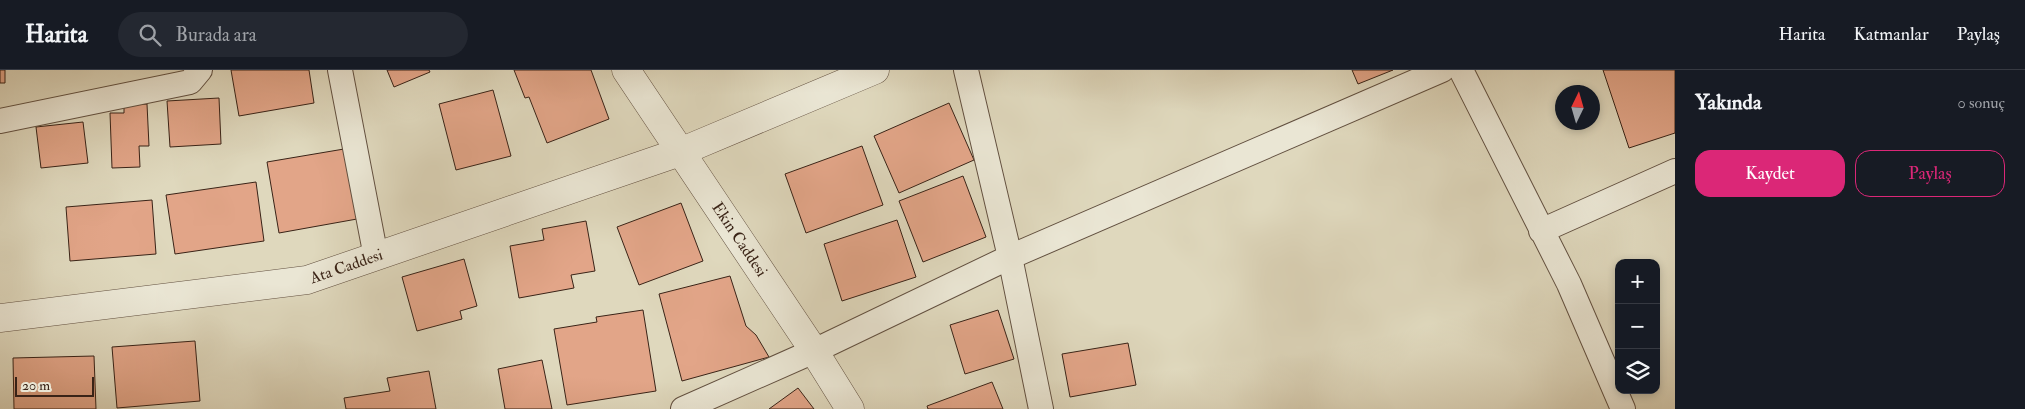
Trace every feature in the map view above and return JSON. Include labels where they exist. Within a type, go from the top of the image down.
[{"type":"street","points":[[0,121],[190,82],[200,70]]},
{"type":"street","points":[[340,70],[376,256]]},
{"type":"street","name":"Ekin Caddesi","points":[[626,70],[814,351],[850,409]]},
{"type":"street","name":"Ata Caddesi","points":[[0,318],[307,280],[680,152],[875,70]]},
{"type":"street","points":[[966,70],[1010,257],[1041,409]]},
{"type":"street","points":[[683,409],[814,351],[1010,257],[1442,70]]},
{"type":"street","points":[[1461,70],[1569,284],[1623,409]]},
{"type":"street","points":[[1541,231],[1675,171]]},
{"type":"building","points":[[0,70],[5,70],[5,83],[0,83]]},
{"type":"building","points":[[231,70],[309,70],[314,103],[239,116]]},
{"type":"building","points":[[387,70],[429,70],[430,72],[394,87]]},
{"type":"building","points":[[514,70],[591,70],[609,119],[547,143],[529,97],[525,98]]},
{"type":"building","points":[[1352,70],[1393,70],[1358,84]]},
{"type":"building","points":[[1603,70],[1675,70],[1675,133],[1629,148]]},
{"type":"building","points":[[493,90],[511,156],[456,170],[439,104]]},
{"type":"building","points":[[219,98],[221,144],[170,147],[167,101]]},
{"type":"building","points":[[949,103],[974,160],[899,193],[874,136]]},
{"type":"building","points":[[147,104],[149,146],[139,146],[140,167],[112,168],[110,113],[124,113],[124,105]]},
{"type":"building","points":[[83,122],[88,163],[41,168],[36,127]]},
{"type":"building","points":[[862,146],[883,205],[806,233],[785,174]]},
{"type":"building","points":[[344,149],[357,219],[279,233],[267,162]]},
{"type":"building","points":[[963,176],[986,237],[923,262],[899,201]]},
{"type":"building","points":[[256,182],[264,241],[175,254],[166,195]]},
{"type":"building","points":[[152,200],[156,254],[70,261],[66,207]]},
{"type":"building","points":[[681,203],[703,261],[639,285],[617,227]]},
{"type":"building","points":[[897,220],[916,277],[842,301],[824,244]]},
{"type":"building","points":[[586,221],[595,271],[571,275],[574,288],[519,298],[510,246],[544,240],[542,229]]},
{"type":"building","points":[[464,259],[477,306],[460,311],[462,319],[417,331],[402,277]]},
{"type":"building","points":[[730,276],[746,326],[756,335],[769,357],[682,381],[659,294]]},
{"type":"building","points":[[643,310],[656,391],[567,405],[554,329],[597,322],[596,317]]},
{"type":"building","points":[[998,310],[1014,359],[965,374],[950,325]]},
{"type":"building","points":[[195,341],[200,401],[117,408],[112,347]]},
{"type":"building","points":[[1128,343],[1136,385],[1070,397],[1062,354]]},
{"type":"building","points":[[94,356],[96,409],[14,409],[13,358]]},
{"type":"building","points":[[542,360],[552,409],[505,409],[498,369]]},
{"type":"building","points":[[429,371],[436,409],[346,409],[344,398],[390,391],[387,378]]},
{"type":"building","points":[[992,382],[1003,409],[928,409],[927,406]]},
{"type":"building","points":[[798,388],[814,409],[769,409]]}]
